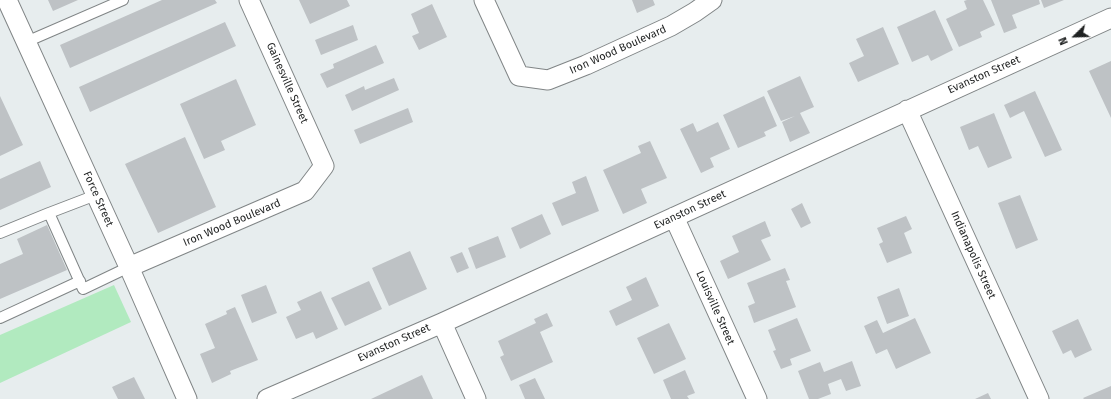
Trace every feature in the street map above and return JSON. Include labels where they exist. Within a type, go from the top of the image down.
[{"type":"street","name":"Force Street","points":[[7,0],[129,267],[187,399]]},
{"type":"street","name":"Gainesville Street","points":[[249,0],[324,166]]},
{"type":"street","name":"Iron Wood Boulevard","points":[[484,0],[518,76],[548,80],[586,66],[671,26],[712,0]]},
{"type":"street","name":"Evanston Street","points":[[267,399],[442,323],[1111,18]]},
{"type":"street","name":"Indianapolis Street","points":[[908,110],[1038,399]]},
{"type":"street","name":"Iron Wood Boulevard","points":[[129,267],[305,191],[324,166]]},
{"type":"street","name":"Louisville Street","points":[[674,217],[757,399]]},
{"type":"street","points":[[442,323],[476,399]]},
{"type":"lane","points":[[26,42],[123,0]]},
{"type":"lane","points":[[0,233],[96,195]]},
{"type":"lane","points":[[49,213],[83,289],[129,267]]},
{"type":"lane","points":[[0,318],[80,281]]},
{"type":"green space","points":[[114,285],[131,322],[0,383],[0,335]]},
{"type":"building","points":[[48,0],[78,0],[53,11]]},
{"type":"building","points":[[162,0],[215,0],[217,3],[70,68],[60,45]]},
{"type":"building","points":[[299,0],[347,0],[350,6],[310,24]]},
{"type":"building","points":[[632,0],[653,0],[655,5],[637,13]]},
{"type":"building","points":[[983,0],[995,25],[980,32],[982,37],[959,47],[946,19],[967,9],[964,1]]},
{"type":"building","points":[[991,0],[1039,0],[1040,4],[1012,15],[1017,28],[1004,33]]},
{"type":"building","points":[[1041,0],[1064,0],[1044,8]]},
{"type":"building","points":[[432,4],[447,37],[419,50],[412,36],[419,33],[411,14]]},
{"type":"building","points":[[935,10],[953,50],[931,61],[928,55],[912,62],[897,27]]},
{"type":"building","points":[[225,22],[236,46],[90,112],[79,87]]},
{"type":"building","points":[[353,25],[358,40],[321,55],[315,40]]},
{"type":"building","points":[[883,27],[899,64],[858,82],[849,63],[864,56],[856,39]]},
{"type":"building","points":[[376,45],[384,63],[327,88],[320,74],[334,68],[333,64]]},
{"type":"building","points":[[1111,61],[1111,118],[1089,71]]},
{"type":"building","points":[[800,76],[814,107],[800,113],[810,133],[790,142],[782,122],[795,116],[781,121],[767,91]]},
{"type":"building","points":[[394,78],[399,90],[352,111],[345,95],[364,86],[365,90]]},
{"type":"building","points":[[236,79],[256,125],[221,141],[225,150],[204,159],[180,104]]},
{"type":"building","points":[[1035,91],[1062,150],[1045,157],[1024,111],[1010,118],[1004,105]]},
{"type":"building","points":[[0,96],[23,145],[0,156]]},
{"type":"building","points":[[764,96],[777,126],[764,132],[766,136],[738,148],[723,115]]},
{"type":"building","points":[[408,108],[413,122],[360,144],[354,130]]},
{"type":"building","points":[[994,113],[1012,158],[988,168],[978,146],[969,150],[960,127]]},
{"type":"building","points":[[718,122],[730,149],[710,158],[714,167],[701,173],[680,129],[693,123],[697,132]]},
{"type":"building","points":[[185,137],[216,207],[158,233],[125,164]]},
{"type":"building","points":[[650,141],[667,178],[641,189],[647,203],[623,214],[603,170],[641,153],[638,146]]},
{"type":"building","points":[[40,161],[51,187],[0,210],[0,179]]},
{"type":"building","points":[[586,176],[599,211],[562,226],[552,203],[576,193],[572,182]]},
{"type":"building","points":[[1020,195],[1038,240],[1016,249],[998,203]]},
{"type":"building","points":[[802,203],[811,223],[801,228],[791,209]]},
{"type":"building","points":[[542,214],[551,234],[520,249],[511,228]]},
{"type":"building","points":[[906,216],[912,229],[904,233],[912,253],[887,263],[879,244],[883,242],[877,228]]},
{"type":"building","points":[[765,221],[771,236],[761,240],[771,260],[728,279],[720,261],[739,252],[732,236]]},
{"type":"building","points":[[47,225],[67,270],[0,299],[0,264],[23,254],[17,239]]},
{"type":"building","points":[[498,236],[506,257],[476,269],[468,248]]},
{"type":"building","points":[[410,251],[427,289],[389,306],[372,268]]},
{"type":"building","points":[[462,252],[469,268],[457,273],[450,257]]},
{"type":"building","points":[[785,268],[790,280],[786,281],[796,307],[754,323],[748,306],[755,303],[747,283]]},
{"type":"building","points":[[646,277],[659,306],[616,326],[609,311],[632,300],[626,287]]},
{"type":"building","points":[[369,281],[382,309],[345,326],[331,298]]},
{"type":"building","points":[[266,285],[277,313],[252,323],[241,295]]},
{"type":"building","points":[[899,288],[909,316],[887,324],[877,297]]},
{"type":"building","points":[[321,291],[338,329],[316,339],[313,332],[296,339],[286,317],[301,310],[297,302]]},
{"type":"building","points":[[235,307],[258,360],[230,371],[231,374],[212,383],[200,354],[215,348],[205,324],[227,314],[226,311]]},
{"type":"building","points":[[547,313],[553,326],[540,332],[553,362],[511,381],[500,357],[504,355],[498,341],[536,323],[534,319]]},
{"type":"building","points":[[797,318],[811,351],[790,359],[792,365],[781,369],[773,351],[776,350],[768,330]]},
{"type":"building","points":[[915,318],[931,353],[896,369],[887,349],[876,354],[864,326],[877,320],[883,333]]},
{"type":"building","points":[[1078,319],[1092,350],[1075,358],[1071,350],[1063,354],[1052,331]]},
{"type":"building","points":[[669,323],[686,359],[654,374],[637,338]]},
{"type":"building","points":[[852,361],[861,386],[846,391],[841,379],[828,384],[831,394],[818,399],[809,399],[798,371],[820,362],[824,372]]},
{"type":"building","points":[[685,370],[695,393],[687,396],[689,399],[671,399],[663,380]]},
{"type":"building","points":[[422,375],[433,399],[371,399]]},
{"type":"building","points":[[134,377],[145,399],[118,399],[112,387]]},
{"type":"building","points":[[535,378],[545,399],[525,399],[519,385]]},
{"type":"building","points":[[1111,386],[1111,399],[1083,398]]},
{"type":"building","points":[[988,393],[991,399],[975,399]]}]
